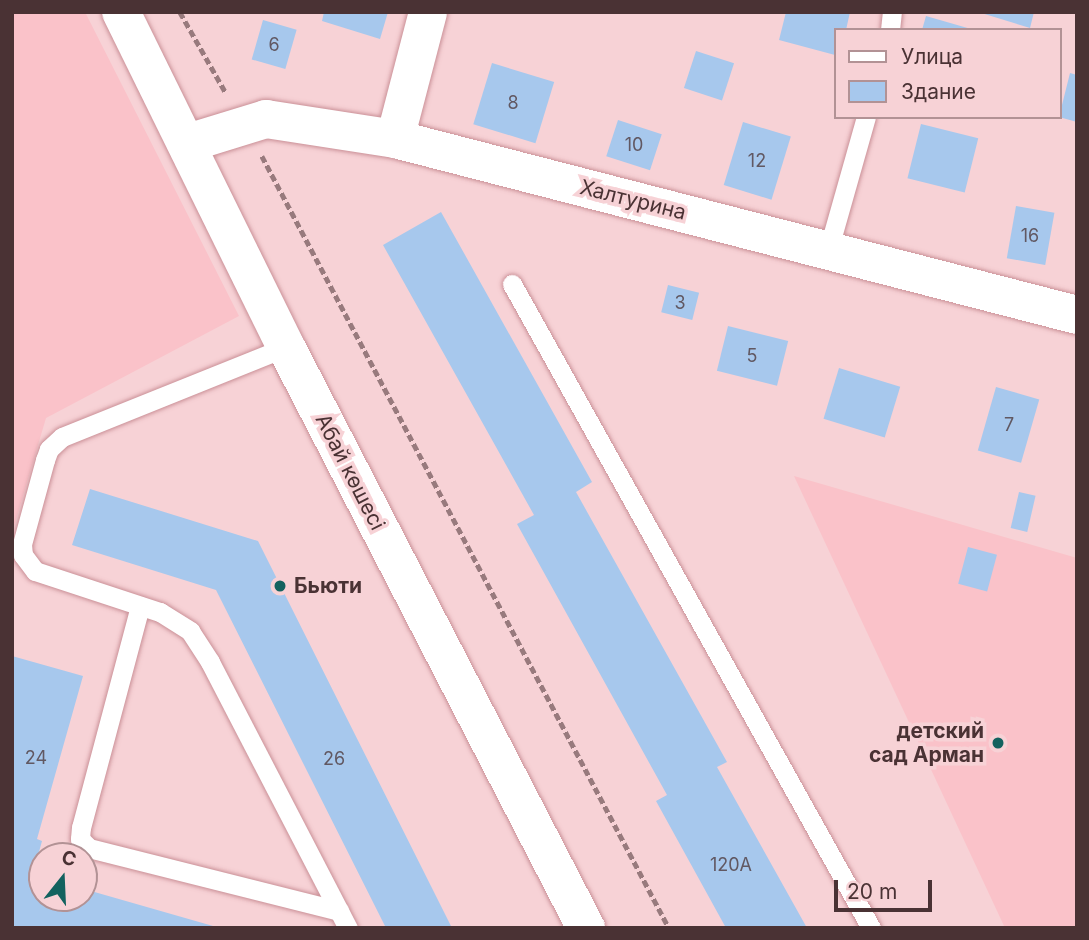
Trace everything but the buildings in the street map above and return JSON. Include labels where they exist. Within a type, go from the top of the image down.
[{"type":"street","name":"Абай көшесі","points":[[121,12],[188,143],[286,347],[586,928]]},
{"type":"street","points":[[395,139],[428,12]]},
{"type":"street","name":"Халтурина","points":[[188,143],[246,125],[279,119],[395,139],[1077,315]]},
{"type":"lane","points":[[828,251],[865,119]]},
{"type":"lane","points":[[512,284],[871,928]]},
{"type":"lane","points":[[286,347],[62,437],[49,450],[22,544],[28,564],[44,574],[170,616],[197,641],[344,919]]},
{"type":"lane","points":[[140,606],[80,839],[89,848],[344,919]]},
{"type":"path","points":[[180,12],[198,49],[246,125],[669,928]]},
{"type":"shaded area","points":[[12,12],[85,12],[239,316],[46,418],[12,533]]},
{"type":"shaded area","name":"детский сад Арман","points":[[794,476],[1077,558],[1077,928],[1005,928]]},
{"type":"place","name":"Бьюти","points":[[280,586]]},
{"type":"place","name":"детский сад Арман","points":[[998,743]]}]
